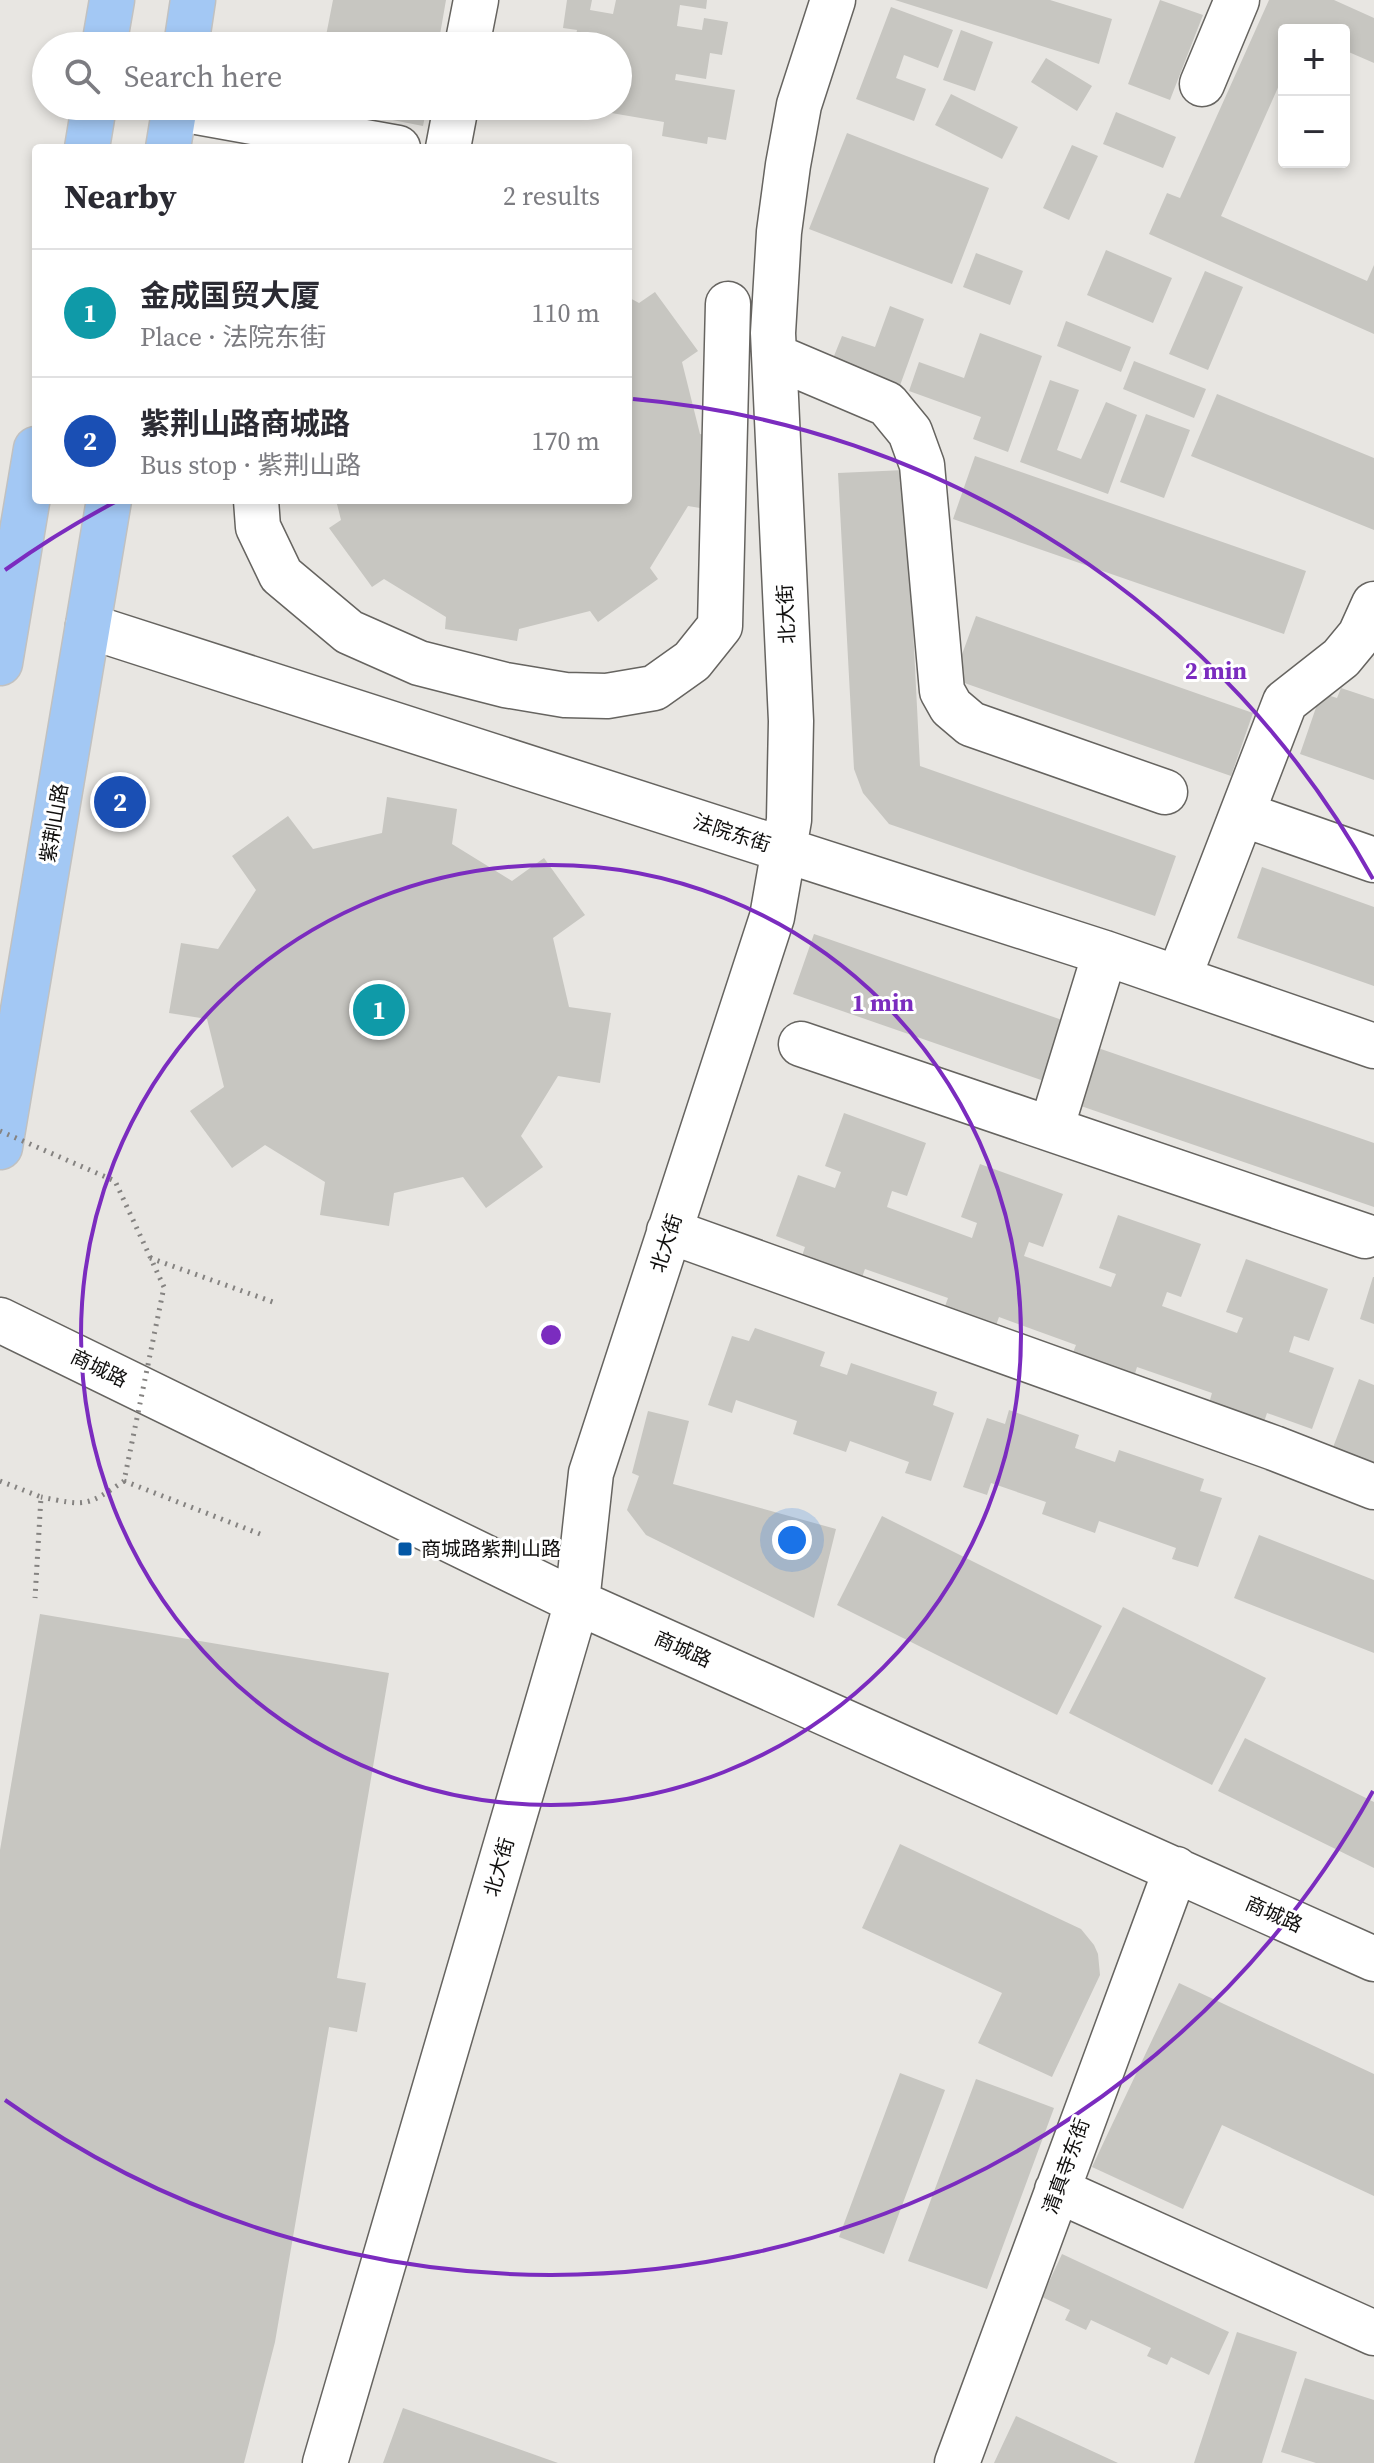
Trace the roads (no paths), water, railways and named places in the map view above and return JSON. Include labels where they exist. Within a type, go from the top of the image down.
[{"type":"main road","points":[[106,32],[112,0]]},
{"type":"main road","points":[[188,32],[193,0]]},
{"type":"main road","points":[[88,144],[92,120]]},
{"type":"main road","points":[[0,663],[32,473]]},
{"type":"main road","name":"紫荆山路","points":[[0,1147],[108,504]]},
{"type":"street","points":[[470,32],[476,0]]},
{"type":"street","name":"北大街","points":[[325,2463],[577,1602],[591,1473],[772,917],[789,820],[791,721],[774,356],[779,232],[799,105],[833,0]]},
{"type":"street","points":[[1202,84],[1237,0]]},
{"type":"street","points":[[449,144],[453,120]]},
{"type":"street","points":[[173,121],[365,144]]},
{"type":"street","points":[[256,504],[258,527],[281,575],[349,632],[419,663],[505,685],[550,693],[607,696],[654,688],[692,661],[720,626],[728,304]]},
{"type":"street","points":[[774,356],[887,404],[910,432],[922,465],[942,691],[951,707],[971,724],[1165,792]]},
{"type":"street","points":[[1179,977],[1285,702],[1341,658],[1360,635],[1374,604]]},
{"type":"street","name":"法院东街","points":[[88,626],[1179,977],[1374,1046]]},
{"type":"street","points":[[432,736],[448,671]]},
{"type":"street","points":[[1242,814],[1374,860]]},
{"type":"street","points":[[1051,1129],[1105,953]]},
{"type":"street","points":[[801,1044],[1365,1236]]},
{"type":"street","points":[[669,1231],[1260,1443],[1374,1487]]},
{"type":"street","name":"商城路","points":[[0,1320],[577,1602],[1374,1959]]},
{"type":"street","name":"清真寺东街","points":[[957,2463],[1176,1869]]},
{"type":"street","points":[[1057,2190],[1374,2333]]},
{"type":"place","name":"紫荆山路商城路","points":[[120,802]]},
{"type":"place","name":"金成国贸大厦","points":[[379,1010]]},
{"type":"place","name":"商城路紫荆山路","points":[[405,1549]]}]
